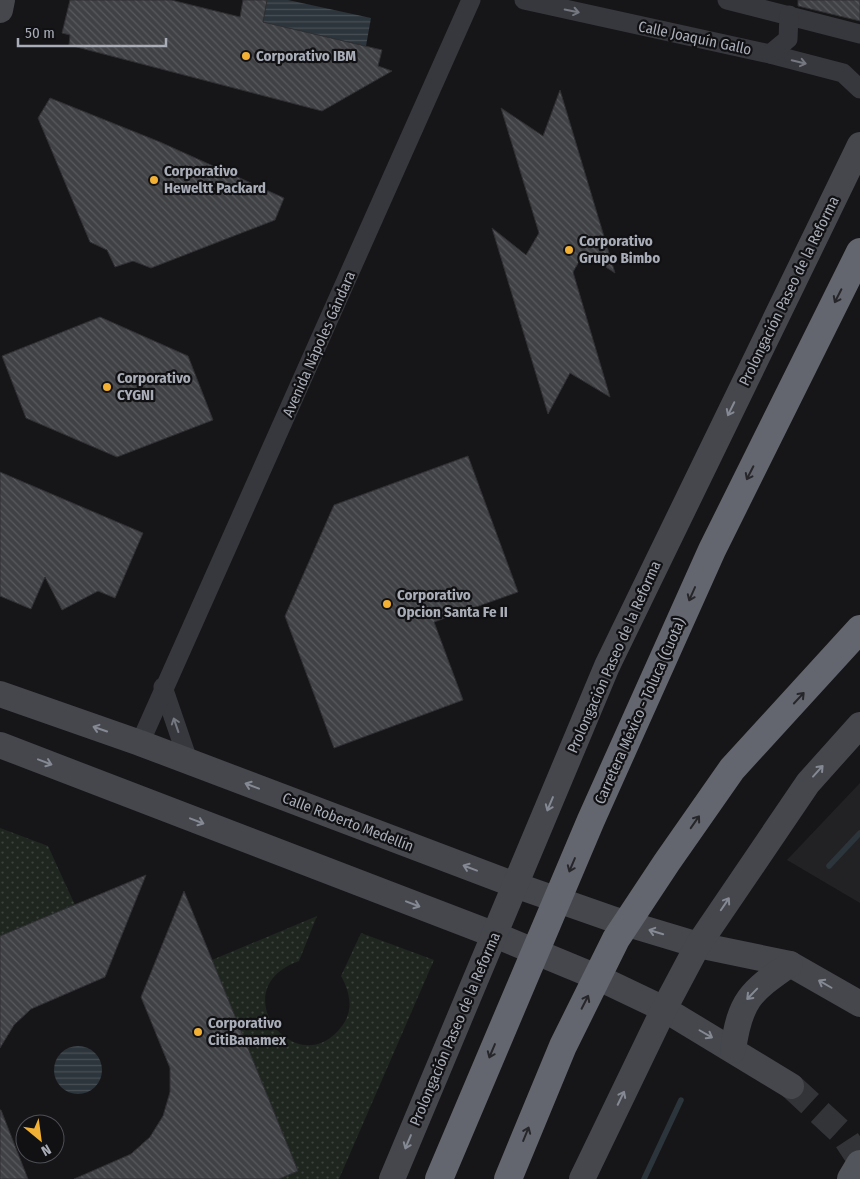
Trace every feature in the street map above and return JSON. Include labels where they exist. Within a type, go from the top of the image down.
[{"type":"highway","name":"Carretera México - Toluca (Cuota)","points":[[439,1179],[591,820],[712,550],[860,252]]},
{"type":"highway","points":[[508,1179],[562,1046],[616,940],[667,862],[732,769],[860,629]]},
{"type":"main road","points":[[852,1179],[860,1164]]},
{"type":"street","points":[[0,10],[2,0]]},
{"type":"street","name":"Avenida Nápoles Gándara","points":[[140,742],[471,0]]},
{"type":"street","name":"Calle Joaquín Gallo","points":[[524,0],[770,54],[843,73],[860,89]]},
{"type":"street","points":[[727,0],[860,34]]},
{"type":"street","points":[[770,54],[788,39],[789,15]]},
{"type":"street","name":"Prolongación Paseo de la Reforma","points":[[392,1179],[615,650],[860,145]]},
{"type":"street","points":[[163,687],[189,763]]},
{"type":"street","name":"Calle Roberto Medellín","points":[[3,699],[140,742],[189,763],[515,885],[698,945],[790,964],[860,1004]]},
{"type":"street","points":[[582,1179],[664,1009],[698,945],[808,782],[860,725]]},
{"type":"street","points":[[0,744],[495,935],[599,978],[664,1009],[791,1086]]},
{"type":"street","points":[[734,1050],[737,1020],[747,999],[766,980],[790,964]]},
{"type":"shaded area","points":[[267,0],[288,0],[371,18],[366,46],[263,22]]},
{"type":"shaded area","points":[[860,783],[860,903],[787,860]]},
{"type":"shaded area","points":[[0,828],[48,846],[75,905],[0,936]]},
{"type":"shaded area","points":[[317,916],[299,961],[276,974],[266,991],[266,1010],[274,1026],[288,1039],[306,1045],[324,1042],[342,1026],[348,1014],[349,1001],[347,988],[341,976],[361,933],[434,960],[339,1179],[279,1179],[212,960]]},
{"type":"shaded area","points":[[73,1046],[83,1046],[95,1053],[102,1065],[102,1075],[95,1087],[83,1094],[73,1094],[65,1090],[58,1083],[54,1075],[54,1065],[58,1057],[65,1050]]},
{"type":"building","name":"Corporativo IBM","points":[[70,0],[171,0],[240,17],[243,0],[267,0],[263,22],[382,50],[378,66],[392,71],[322,111],[69,45],[70,35],[62,33]]},
{"type":"building","points":[[798,0],[860,0],[860,21],[798,6]]},
{"type":"building","name":"Corporativo Grupo Bimbo","points":[[560,90],[615,273],[584,253],[573,272],[610,397],[570,373],[548,414],[492,228],[526,255],[539,233],[501,108],[543,136]]},
{"type":"building","name":"Corporativo Heweltt Packard","points":[[50,98],[160,142],[284,198],[275,220],[151,268],[133,261],[115,267],[107,250],[90,242],[38,118]]},
{"type":"building","name":"Corporativo CYGNI","points":[[100,317],[188,356],[213,420],[117,457],[26,418],[2,356]]},
{"type":"building","name":"Corporativo Opcion Santa Fe II","points":[[468,456],[518,592],[434,622],[463,700],[334,748],[285,616],[334,505]]},
{"type":"building","points":[[0,472],[143,533],[115,598],[98,591],[62,610],[45,577],[31,609],[0,596]]},
{"type":"building","points":[[146,875],[105,977],[31,1009],[14,1025],[0,1048],[0,936]]},
{"type":"building","name":"Corporativo CitiBanamex","points":[[184,891],[298,1171],[279,1179],[74,1179],[131,1154],[150,1137],[163,1116],[170,1092],[170,1068],[141,997]]},
{"type":"building","points":[[1,1110],[15,1146],[15,1164],[22,1164],[28,1179],[0,1179]]},
{"type":"waterway","points":[[829,866],[860,833]]},
{"type":"waterway","points":[[644,1179],[681,1100]]},
{"type":"tunnel","points":[[791,1086],[843,1134],[860,1160]]},
{"type":"place","name":"Corporativo IBM","points":[[246,56]]},
{"type":"place","name":"Corporativo Heweltt Packard","points":[[154,180]]},
{"type":"place","name":"Corporativo Grupo Bimbo","points":[[569,250]]},
{"type":"place","name":"Corporativo CYGNI","points":[[107,387]]},
{"type":"place","name":"Corporativo Opcion Santa Fe II","points":[[387,604]]},
{"type":"place","name":"Corporativo CitiBanamex","points":[[198,1032]]}]
